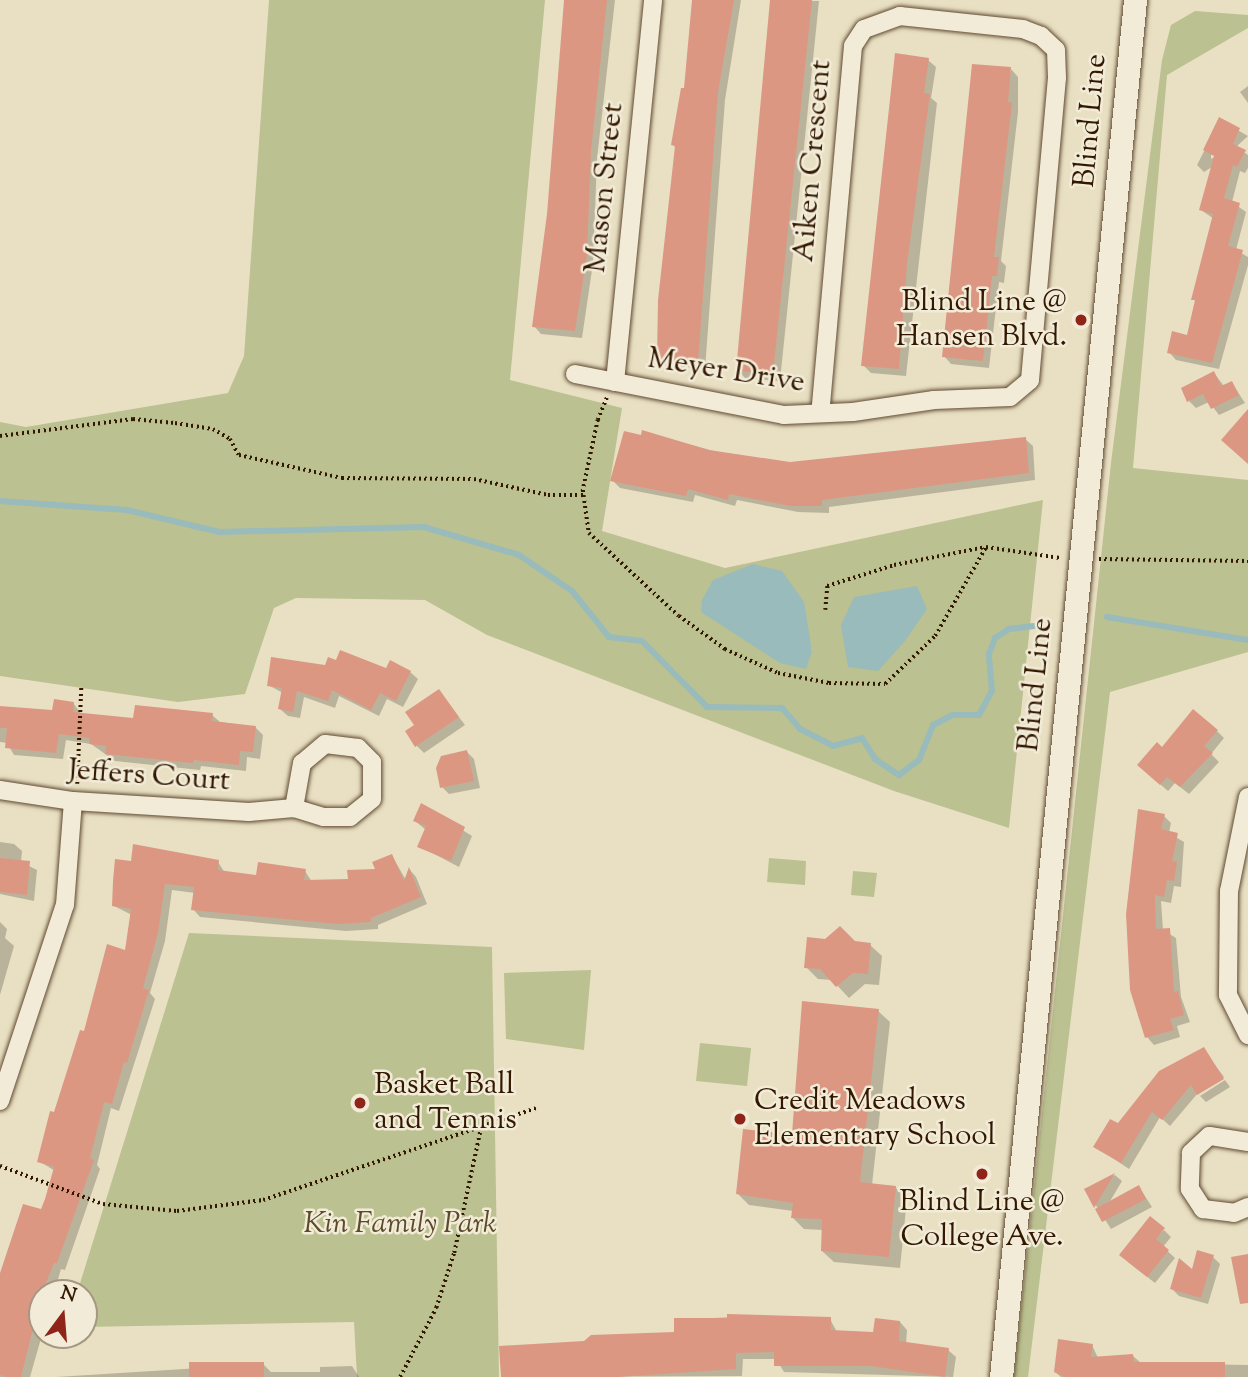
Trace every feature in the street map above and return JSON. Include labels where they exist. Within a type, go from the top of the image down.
[{"type":"street","name":"Mason Street","points":[[615,382],[653,0]]},
{"type":"street","name":"Blind Line","points":[[1001,1377],[1135,0]]},
{"type":"street","name":"Aiken Crescent","points":[[820,413],[853,46],[864,29],[900,16],[1023,29],[1041,36],[1056,50],[1058,78],[1030,380]]},
{"type":"street","name":"Meyer Drive","points":[[575,374],[784,415],[934,400],[1010,397],[1030,380]]},
{"type":"street","name":"Jeffers Court","points":[[0,790],[74,801],[249,812],[294,808],[324,817],[350,817],[362,811],[372,799],[372,762],[358,748],[325,744],[302,763],[294,808]]},
{"type":"street","points":[[1248,797],[1228,891],[1228,982],[1236,1018],[1248,1035]]},
{"type":"street","points":[[0,1101],[65,905],[74,801]]},
{"type":"street","points":[[1248,1142],[1209,1136],[1191,1153],[1190,1189],[1203,1209],[1234,1213],[1248,1207]]},
{"type":"path","points":[[615,382],[598,420],[584,495],[589,533],[679,616],[725,649],[778,673],[830,683],[885,684],[935,636],[986,547]]},
{"type":"path","points":[[0,436],[134,419],[175,423],[213,429],[230,439],[239,455],[342,478],[474,479],[548,495],[584,495]]},
{"type":"path","points":[[825,610],[827,586],[894,565],[986,547],[1081,560],[1248,561]]},
{"type":"path","points":[[74,801],[81,688]]},
{"type":"path","points":[[0,1166],[103,1204],[177,1212],[263,1200],[536,1108]]},
{"type":"path","points":[[400,1377],[436,1308],[454,1253],[481,1127]]},
{"type":"green space","points":[[269,0],[545,0],[510,380],[622,408],[602,531],[725,568],[1043,500],[1009,828],[894,791],[487,635],[425,600],[296,598],[274,608],[245,694],[178,702],[0,676],[0,422],[26,427],[228,393],[244,356]],"holes":[[[713,580],[807,630],[812,651]]]},
{"type":"green space","points":[[1195,11],[1248,15],[1248,28],[1167,75],[1133,468],[1248,480],[1248,652],[1110,692],[1028,1377],[1014,1377],[1111,463],[1162,60],[1171,25]]},
{"type":"green space","points":[[769,858],[806,861],[805,885],[767,882]]},
{"type":"green space","points":[[853,871],[877,873],[874,897],[851,895]]},
{"type":"green space","name":"Kin Family Park","points":[[189,933],[492,947],[499,1377],[357,1377],[354,1322],[98,1327],[98,1279],[81,1279]]},
{"type":"green space","points":[[591,970],[584,1050],[506,1039],[504,973]]},
{"type":"green space","points":[[700,1043],[751,1048],[747,1086],[696,1081]]},
{"type":"water","points":[[753,564],[782,571],[804,602],[812,651],[806,669],[780,663],[701,612],[702,600],[713,580]]},
{"type":"water","points":[[917,586],[927,609],[905,641],[878,671],[848,667],[841,625],[854,597]]},
{"type":"building","points":[[564,0],[607,0],[591,151],[587,255],[575,331],[532,327],[547,214]]},
{"type":"building","points":[[692,0],[734,0],[718,92],[698,362],[657,358],[658,300],[675,146],[671,145],[681,88],[684,88]]},
{"type":"building","points":[[770,0],[812,0],[773,374],[736,371]]},
{"type":"building","points":[[895,53],[929,58],[924,93],[930,94],[907,264],[899,369],[861,366]]},
{"type":"building","points":[[972,64],[1011,67],[1008,102],[1012,103],[994,257],[999,257],[997,276],[992,276],[983,361],[942,357]]},
{"type":"building","points":[[1219,117],[1240,128],[1233,144],[1246,150],[1237,167],[1233,165],[1224,198],[1240,203],[1228,246],[1243,250],[1212,363],[1167,353],[1172,331],[1187,335],[1195,300],[1191,300],[1213,214],[1199,210],[1214,156],[1203,150]]},
{"type":"building","points":[[1214,371],[1221,386],[1232,381],[1239,395],[1211,409],[1203,394],[1187,402],[1181,388]]},
{"type":"building","points":[[1248,409],[1248,464],[1221,440]]},
{"type":"building","points":[[642,430],[709,450],[790,462],[1026,437],[1029,473],[822,500],[822,506],[790,506],[729,494],[728,500],[688,489],[686,496],[610,481],[624,431],[641,435]]},
{"type":"building","points":[[340,650],[386,668],[390,660],[411,671],[396,701],[380,693],[371,710],[332,690],[328,701],[297,691],[293,712],[278,709],[282,688],[267,686],[271,657],[325,665],[328,657],[336,660]]},
{"type":"building","points":[[439,689],[459,717],[415,747],[405,731],[414,725],[405,712]]},
{"type":"building","points":[[54,699],[74,702],[73,712],[133,718],[135,705],[213,713],[212,721],[256,726],[253,752],[240,751],[239,765],[194,760],[193,763],[105,754],[106,746],[89,744],[90,738],[59,734],[56,753],[5,748],[7,728],[0,728],[0,706],[52,710]]},
{"type":"building","points":[[1193,709],[1218,730],[1204,746],[1213,753],[1180,787],[1167,777],[1160,785],[1137,765],[1157,742],[1162,747]]},
{"type":"building","points":[[467,750],[474,781],[440,788],[436,768],[441,756]]},
{"type":"building","points":[[421,803],[465,827],[451,861],[417,847],[426,826],[413,821]]},
{"type":"building","points":[[1138,809],[1165,814],[1161,829],[1178,833],[1172,861],[1177,862],[1174,881],[1167,880],[1164,897],[1155,895],[1156,929],[1170,928],[1174,992],[1178,991],[1184,1015],[1170,1019],[1174,1030],[1145,1038],[1130,990],[1126,914]]},
{"type":"building","points":[[133,844],[219,860],[218,870],[256,875],[258,862],[306,869],[304,880],[348,879],[347,870],[375,869],[372,862],[392,854],[404,881],[409,867],[421,897],[371,918],[371,922],[337,924],[191,910],[194,887],[165,884],[158,933],[143,988],[149,990],[127,1063],[124,1062],[112,1104],[104,1102],[90,1158],[94,1160],[57,1263],[54,1263],[48,1279],[28,1279],[28,1349],[21,1377],[7,1377],[0,1375],[0,1273],[23,1204],[41,1209],[45,1199],[54,1167],[37,1162],[50,1111],[54,1112],[80,1030],[84,1031],[107,944],[125,950],[131,909],[112,906],[113,881],[115,859],[131,861]]},
{"type":"building","points":[[0,858],[30,861],[27,895],[0,892]]},
{"type":"building","points":[[840,926],[855,941],[871,943],[868,974],[853,973],[836,987],[820,969],[804,968],[807,937],[825,939]]},
{"type":"building","points":[[802,1001],[879,1009],[860,1182],[896,1186],[889,1257],[821,1251],[822,1219],[791,1218],[793,1203],[736,1194],[743,1129],[792,1134]]},
{"type":"building","points":[[1204,1047],[1224,1079],[1197,1095],[1191,1085],[1162,1120],[1152,1112],[1121,1163],[1093,1147],[1110,1119],[1118,1123],[1159,1071]]},
{"type":"building","points":[[1115,1173],[1094,1208],[1084,1189]]},
{"type":"building","points":[[1139,1185],[1146,1199],[1102,1222],[1095,1209]]},
{"type":"building","points":[[1150,1216],[1165,1228],[1156,1239],[1169,1250],[1147,1277],[1119,1255]]},
{"type":"building","points":[[1197,1250],[1214,1255],[1201,1298],[1170,1289],[1179,1258],[1192,1269]]},
{"type":"building","points":[[1248,1254],[1248,1303],[1240,1304],[1231,1257]]},
{"type":"building","points":[[727,1314],[831,1317],[831,1330],[873,1332],[875,1318],[900,1321],[899,1341],[949,1348],[945,1377],[871,1366],[774,1366],[774,1352],[736,1353],[736,1369],[618,1377],[501,1377],[499,1346],[584,1341],[591,1335],[674,1332],[674,1318],[727,1318]]},
{"type":"building","points":[[1058,1339],[1093,1344],[1091,1357],[1133,1354],[1134,1362],[1225,1362],[1225,1377],[1065,1377],[1054,1372]]},
{"type":"building","points":[[189,1362],[264,1362],[264,1377],[189,1377]]},
{"type":"waterway","points":[[0,501],[127,510],[219,532],[424,527],[519,555],[572,591],[609,637],[642,641],[707,707],[782,708],[800,729],[833,746],[862,738],[875,759],[899,775],[919,760],[933,725],[953,715],[979,715],[992,691],[989,654],[995,638],[1009,629],[1034,626]]},
{"type":"waterway","points":[[1107,617],[1248,640]]},
{"type":"place","name":"Blind Line @ Hansen Blvd.","points":[[1081,320]]},
{"type":"place","name":"Basket Ball and Tennis","points":[[360,1103]]},
{"type":"place","name":"Credit Meadows Elementary School","points":[[740,1119]]},
{"type":"place","name":"Blind Line @ College Ave.","points":[[982,1174]]}]
